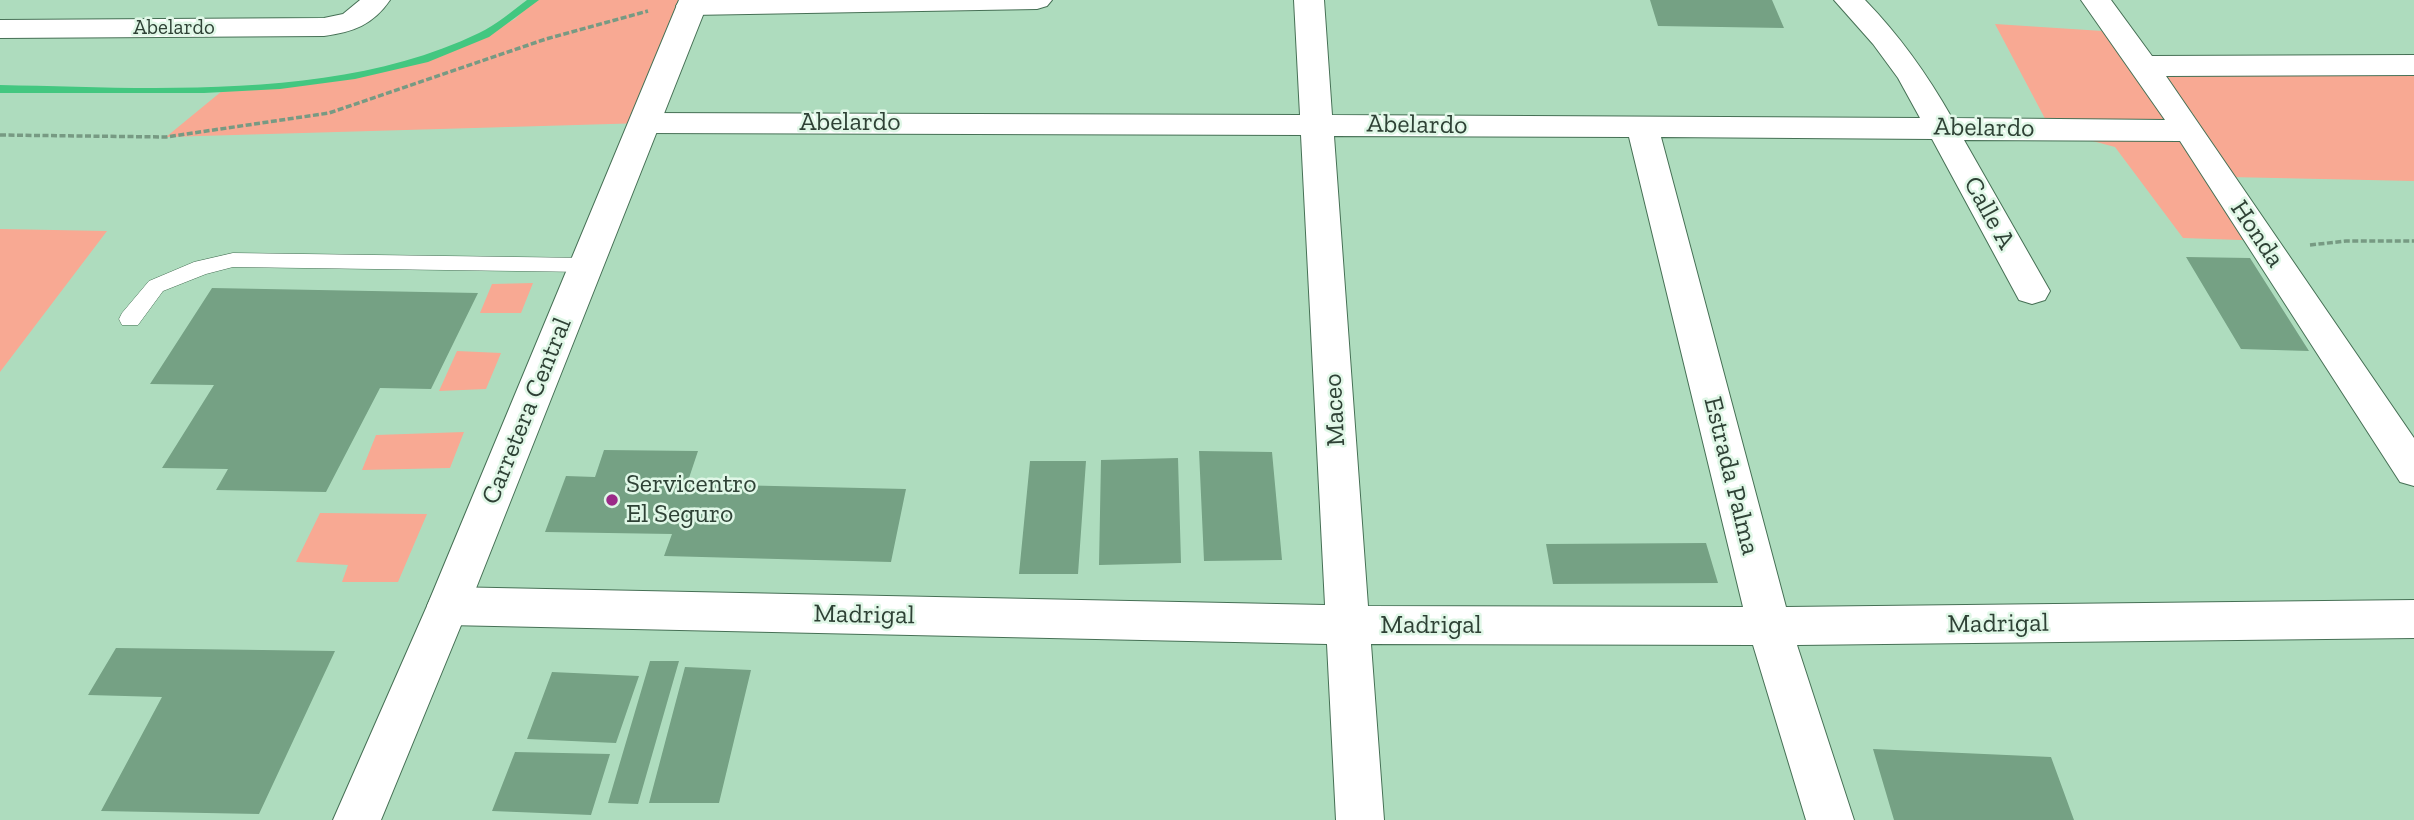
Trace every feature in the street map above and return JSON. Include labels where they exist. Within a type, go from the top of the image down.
[{"type":"main road","points":[[51,29],[76,0]]},
{"type":"main road","name":"Abelardo","points":[[0,29],[324,27],[349,24],[366,13],[375,0]]},
{"type":"main road","points":[[692,3],[1037,0]]},
{"type":"main road","name":"Maceo","points":[[1309,0],[1360,820]]},
{"type":"main road","name":"Calle A","points":[[1849,0],[1884,37],[1912,75],[2032,290]]},
{"type":"main road","name":"Honda","points":[[2096,0],[2189,131],[2414,470]]},
{"type":"main road","name":"Carretera Central","points":[[357,820],[448,606],[692,3]]},
{"type":"main road","points":[[2143,65],[2414,65]]},
{"type":"main road","name":"Abelardo","points":[[645,123],[1318,124],[1643,129],[1942,127],[2189,131]]},
{"type":"main road","name":"Estrada Palma","points":[[1643,129],[1769,626],[1830,820]]},
{"type":"main road","name":"Madrigal","points":[[448,606],[1347,625],[1769,626],[2414,619]]},
{"type":"lane","points":[[130,319],[156,286],[201,267],[233,260],[587,265]]},
{"type":"path","points":[[0,135],[166,137],[329,113],[546,39],[639,12],[692,3]]},
{"type":"path","points":[[2268,250],[2346,241],[2414,241]]},
{"type":"shaded area","points":[[534,0],[700,0],[645,123],[166,137],[222,91],[376,72],[474,41],[515,19]]},
{"type":"shaded area","points":[[1995,24],[2118,32],[2143,66],[2414,65],[2414,181],[2229,177],[2269,241],[2183,238],[2115,147],[2051,130]]},
{"type":"shaded area","points":[[0,229],[107,231],[0,372]]},
{"type":"shaded area","points":[[533,283],[521,313],[480,313],[492,284]]},
{"type":"shaded area","points":[[457,351],[501,353],[486,389],[439,391]]},
{"type":"shaded area","points":[[464,432],[450,468],[362,470],[376,435]]},
{"type":"shaded area","points":[[320,513],[427,514],[398,582],[342,582],[348,565],[296,562]]},
{"type":"building","points":[[1650,0],[1772,0],[1784,28],[1658,26]]},
{"type":"building","points":[[2186,257],[2250,258],[2309,351],[2241,349]]},
{"type":"building","points":[[212,288],[478,293],[431,389],[380,388],[326,492],[216,490],[228,469],[162,468],[214,385],[150,384]]},
{"type":"building","points":[[604,450],[698,451],[687,484],[906,489],[891,562],[664,556],[672,534],[545,532],[566,476],[595,477]]},
{"type":"building","points":[[1199,451],[1272,452],[1282,560],[1204,561]]},
{"type":"building","points":[[1178,458],[1181,563],[1099,565],[1101,460]]},
{"type":"building","points":[[1030,461],[1086,461],[1078,574],[1019,574]]},
{"type":"building","points":[[1706,543],[1718,583],[1553,584],[1546,544]]},
{"type":"building","points":[[116,648],[335,651],[259,814],[101,811],[162,697],[88,695]]},
{"type":"building","points":[[650,661],[679,661],[638,804],[608,803]]},
{"type":"building","points":[[685,667],[751,670],[719,803],[649,803]]},
{"type":"building","points":[[552,672],[639,676],[616,743],[527,739]]},
{"type":"building","points":[[1873,749],[2051,757],[2074,820],[1894,820]]},
{"type":"building","points":[[515,752],[610,754],[591,815],[492,811]]},
{"type":"waterway","points":[[0,89],[204,90],[355,76],[424,60],[485,35],[534,0]]},
{"type":"place","name":"Servicentro El Seguro","points":[[612,500]]}]
